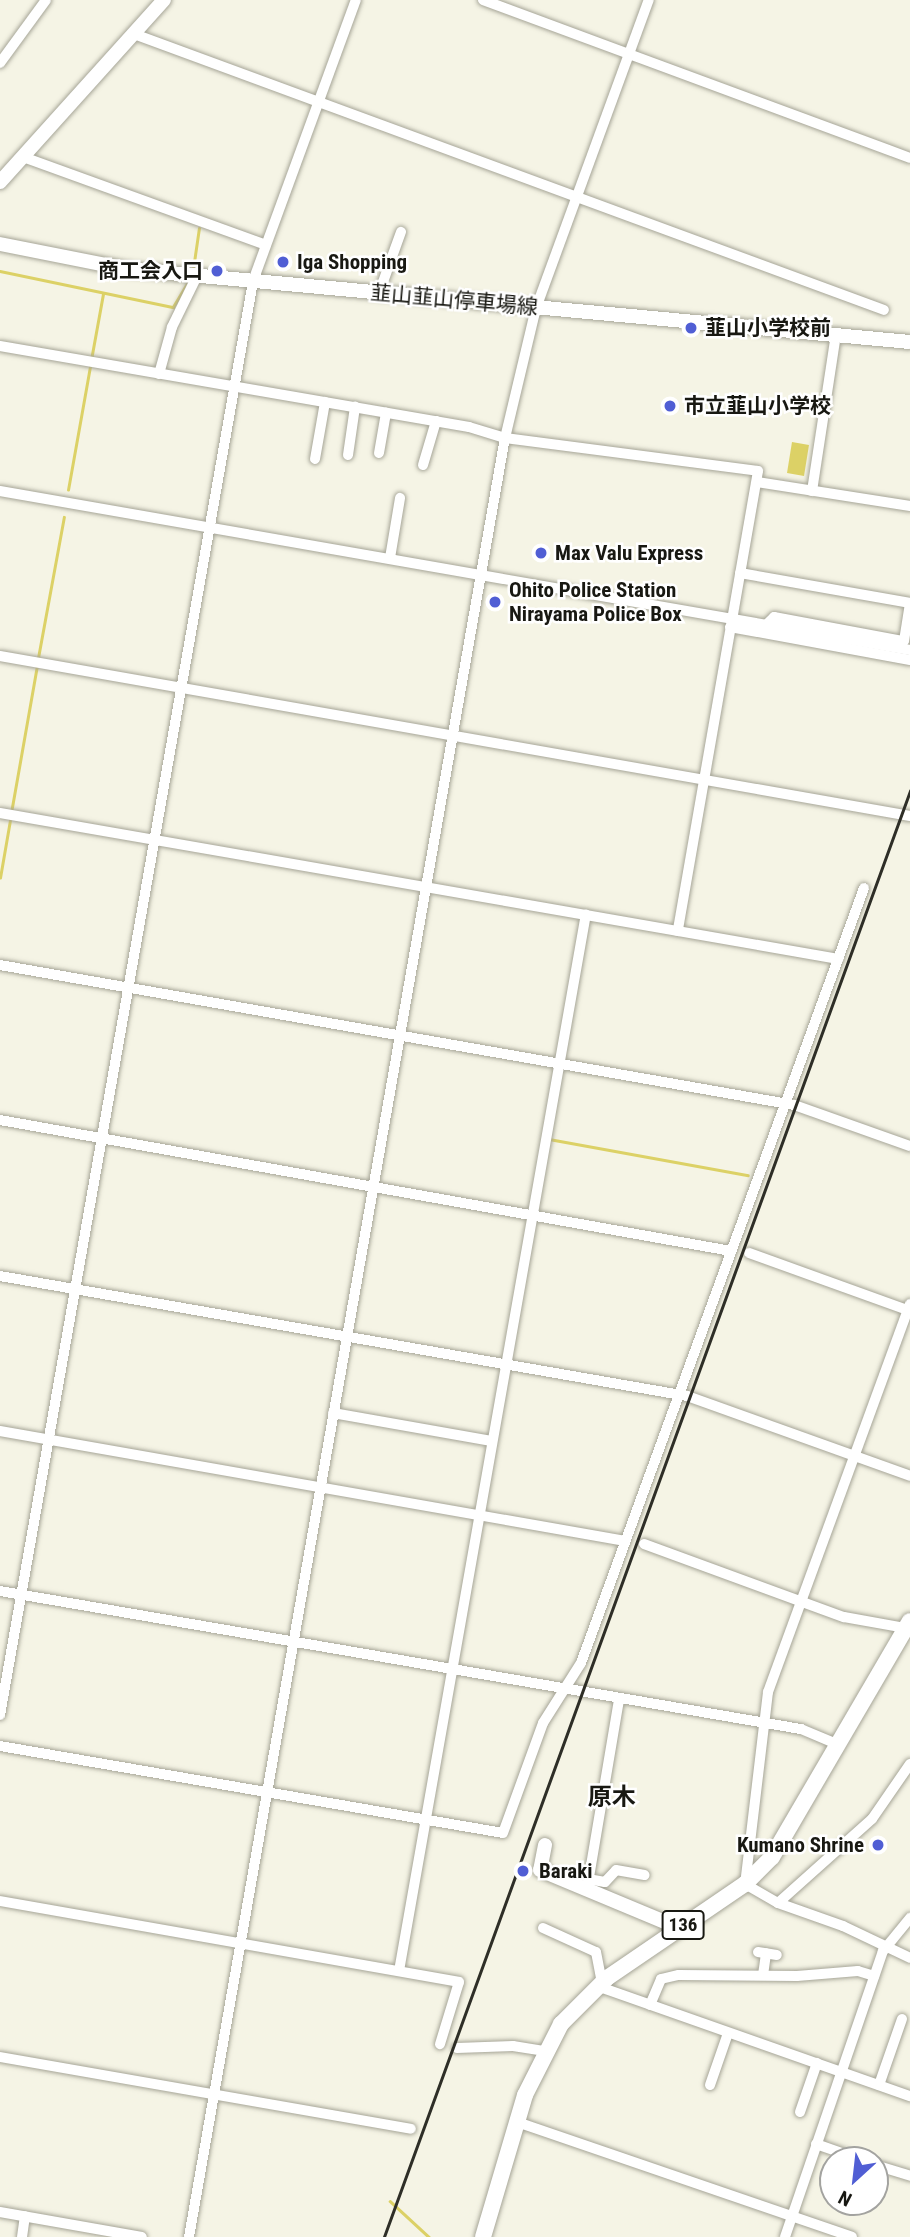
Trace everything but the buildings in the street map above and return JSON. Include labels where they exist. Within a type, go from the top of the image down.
[{"type":"highway","name":"136","points":[[483,2237],[517,2122],[544,2051],[561,2024],[600,1984],[745,1884],[784,1841],[909,1623]]},
{"type":"main road","points":[[0,182],[164,0]]},
{"type":"main road","name":"韮山韮山停車場線","points":[[0,244],[126,269],[910,342]]},
{"type":"main road","points":[[545,1845],[538,1868],[587,1884],[679,1928]]},
{"type":"street","points":[[0,63],[46,0]]},
{"type":"street","points":[[0,1715],[253,281],[356,0]]},
{"type":"street","points":[[484,0],[910,158]]},
{"type":"street","points":[[189,2237],[505,438],[536,308],[649,0]]},
{"type":"street","points":[[134,34],[884,310]]},
{"type":"street","points":[[23,157],[266,245]]},
{"type":"street","points":[[379,293],[401,232]]},
{"type":"street","points":[[159,374],[172,327],[197,276]]},
{"type":"street","points":[[812,491],[836,335]]},
{"type":"street","points":[[0,346],[436,421],[505,438],[758,471],[678,931]]},
{"type":"street","points":[[315,459],[325,402]]},
{"type":"street","points":[[348,455],[355,408]]},
{"type":"street","points":[[379,453],[386,413]]},
{"type":"street","points":[[423,465],[436,421]]},
{"type":"street","points":[[757,482],[910,506]]},
{"type":"street","points":[[0,491],[481,574],[910,660]]},
{"type":"street","points":[[390,558],[400,498]]},
{"type":"street","points":[[740,573],[910,604],[908,644]]},
{"type":"street","points":[[767,624],[774,617],[908,644]]},
{"type":"street","points":[[731,622],[767,624],[908,644]]},
{"type":"street","points":[[0,656],[910,816]]},
{"type":"street","points":[[0,813],[838,959]]},
{"type":"street","points":[[0,1746],[503,1833],[543,1723],[581,1663],[864,888]]},
{"type":"street","points":[[399,1971],[586,914]]},
{"type":"street","points":[[0,965],[785,1103],[910,1146]]},
{"type":"street","points":[[0,1120],[731,1251]]},
{"type":"street","points":[[749,1252],[909,1308],[768,1692],[745,1884],[778,1903],[843,1926],[910,1958]]},
{"type":"street","points":[[0,1276],[679,1395],[910,1476]]},
{"type":"street","points":[[333,1413],[492,1441]]},
{"type":"street","points":[[0,1431],[625,1541]]},
{"type":"street","points":[[644,1544],[844,1617],[909,1623]]},
{"type":"street","points":[[0,1591],[808,1731],[839,1745]]},
{"type":"street","points":[[619,1699],[587,1884],[606,1882],[616,1870],[645,1875]]},
{"type":"street","points":[[778,1903],[872,1818],[910,1764]]},
{"type":"street","points":[[0,1901],[459,1982],[440,2045]]},
{"type":"street","points":[[785,2237],[874,1976],[886,1947],[910,1918]]},
{"type":"street","points":[[543,1928],[596,1952],[600,1984],[650,2005],[910,2096]]},
{"type":"street","points":[[763,1975],[767,1953]]},
{"type":"street","points":[[650,2005],[661,1979],[858,1971],[874,1976]]},
{"type":"street","points":[[878,2085],[902,2019]]},
{"type":"street","points":[[710,2085],[728,2032]]},
{"type":"street","points":[[457,2048],[513,2046],[544,2051]]},
{"type":"street","points":[[0,2057],[411,2129]]},
{"type":"street","points":[[800,2112],[817,2063]]},
{"type":"street","points":[[517,2122],[852,2237]]},
{"type":"street","points":[[816,2144],[822,2146]]},
{"type":"street","points":[[889,2169],[910,2176]]},
{"type":"street","points":[[0,2211],[86,2232],[142,2237]]},
{"type":"street","points":[[22,2237],[25,2216]]},
{"type":"shaded area","points":[[792,442],[809,445],[804,476],[787,473]]},
{"type":"waterway","points":[[193,269],[199,228]]},
{"type":"waterway","points":[[0,271],[173,307],[188,282]]},
{"type":"waterway","points":[[91,360],[103,294]]},
{"type":"waterway","points":[[68,490],[90,366]]},
{"type":"waterway","points":[[38,658],[64,517]]},
{"type":"waterway","points":[[11,813],[37,665]]},
{"type":"waterway","points":[[0,878],[10,820]]},
{"type":"waterway","points":[[549,1139],[748,1175]]},
{"type":"waterway","points":[[390,2201],[429,2237]]},
{"type":"railway","points":[[384,2237],[910,791]]},
{"type":"place","name":"Iga Shopping","points":[[283,262]]},
{"type":"place","name":"商工会入口","points":[[217,271]]},
{"type":"place","name":"韮山小学校前","points":[[691,328]]},
{"type":"place","name":"市立韮山小学校","points":[[670,406]]},
{"type":"place","name":"Max Valu Express","points":[[541,553]]},
{"type":"place","name":"Ohito Police Station Nirayama Police Box","points":[[495,602]]},
{"type":"place","name":"Kumano Shrine","points":[[878,1845]]},
{"type":"place","name":"Baraki","points":[[523,1871]]},
{"type":"district","name":"原木","points":[[612,1798]]}]
